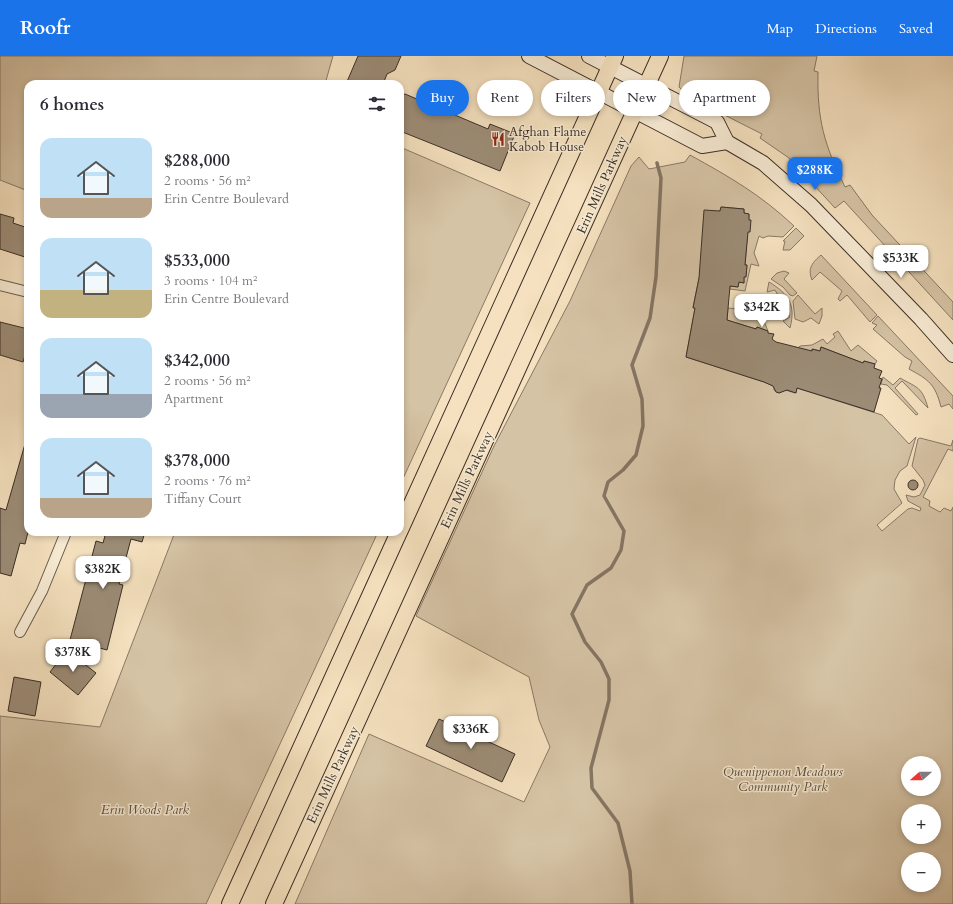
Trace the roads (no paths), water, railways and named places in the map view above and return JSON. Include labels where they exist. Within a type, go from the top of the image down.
[{"type":"main road","name":"Erin Mills Parkway","points":[[650,80],[660,56]]},
{"type":"main road","points":[[604,80],[613,61]]},
{"type":"main road","points":[[404,522],[587,116]]},
{"type":"main road","name":"Erin Mills Parkway","points":[[274,904],[633,116]]},
{"type":"main road","points":[[230,904],[398,536]]},
{"type":"street","points":[[529,56],[575,80]]},
{"type":"street","points":[[589,56],[613,61],[639,80]]},
{"type":"street","points":[[671,98],[717,122],[727,142],[763,163],[811,205],[921,319],[953,355]]},
{"type":"street","points":[[643,116],[702,146],[727,142]]},
{"type":"street","points":[[0,285],[24,291]]},
{"type":"street","points":[[20,632],[42,591],[64,536]]},
{"type":"waterway","points":[[632,904],[630,871],[618,823],[592,788],[591,768],[609,700],[609,679],[601,662],[585,642],[572,614],[587,585],[611,568],[621,550],[624,531],[604,496],[608,482],[623,470],[636,455],[643,426],[642,399],[632,365],[650,318],[656,277],[661,178],[657,163]]},
{"type":"place","name":"Afghan Flame Kabob House","points":[[498,139]]},
{"type":"park label","name":"Quenippenon Meadows Community Park","points":[[783,780]]},
{"type":"park label","name":"Erin Woods Park","points":[[145,810]]}]
